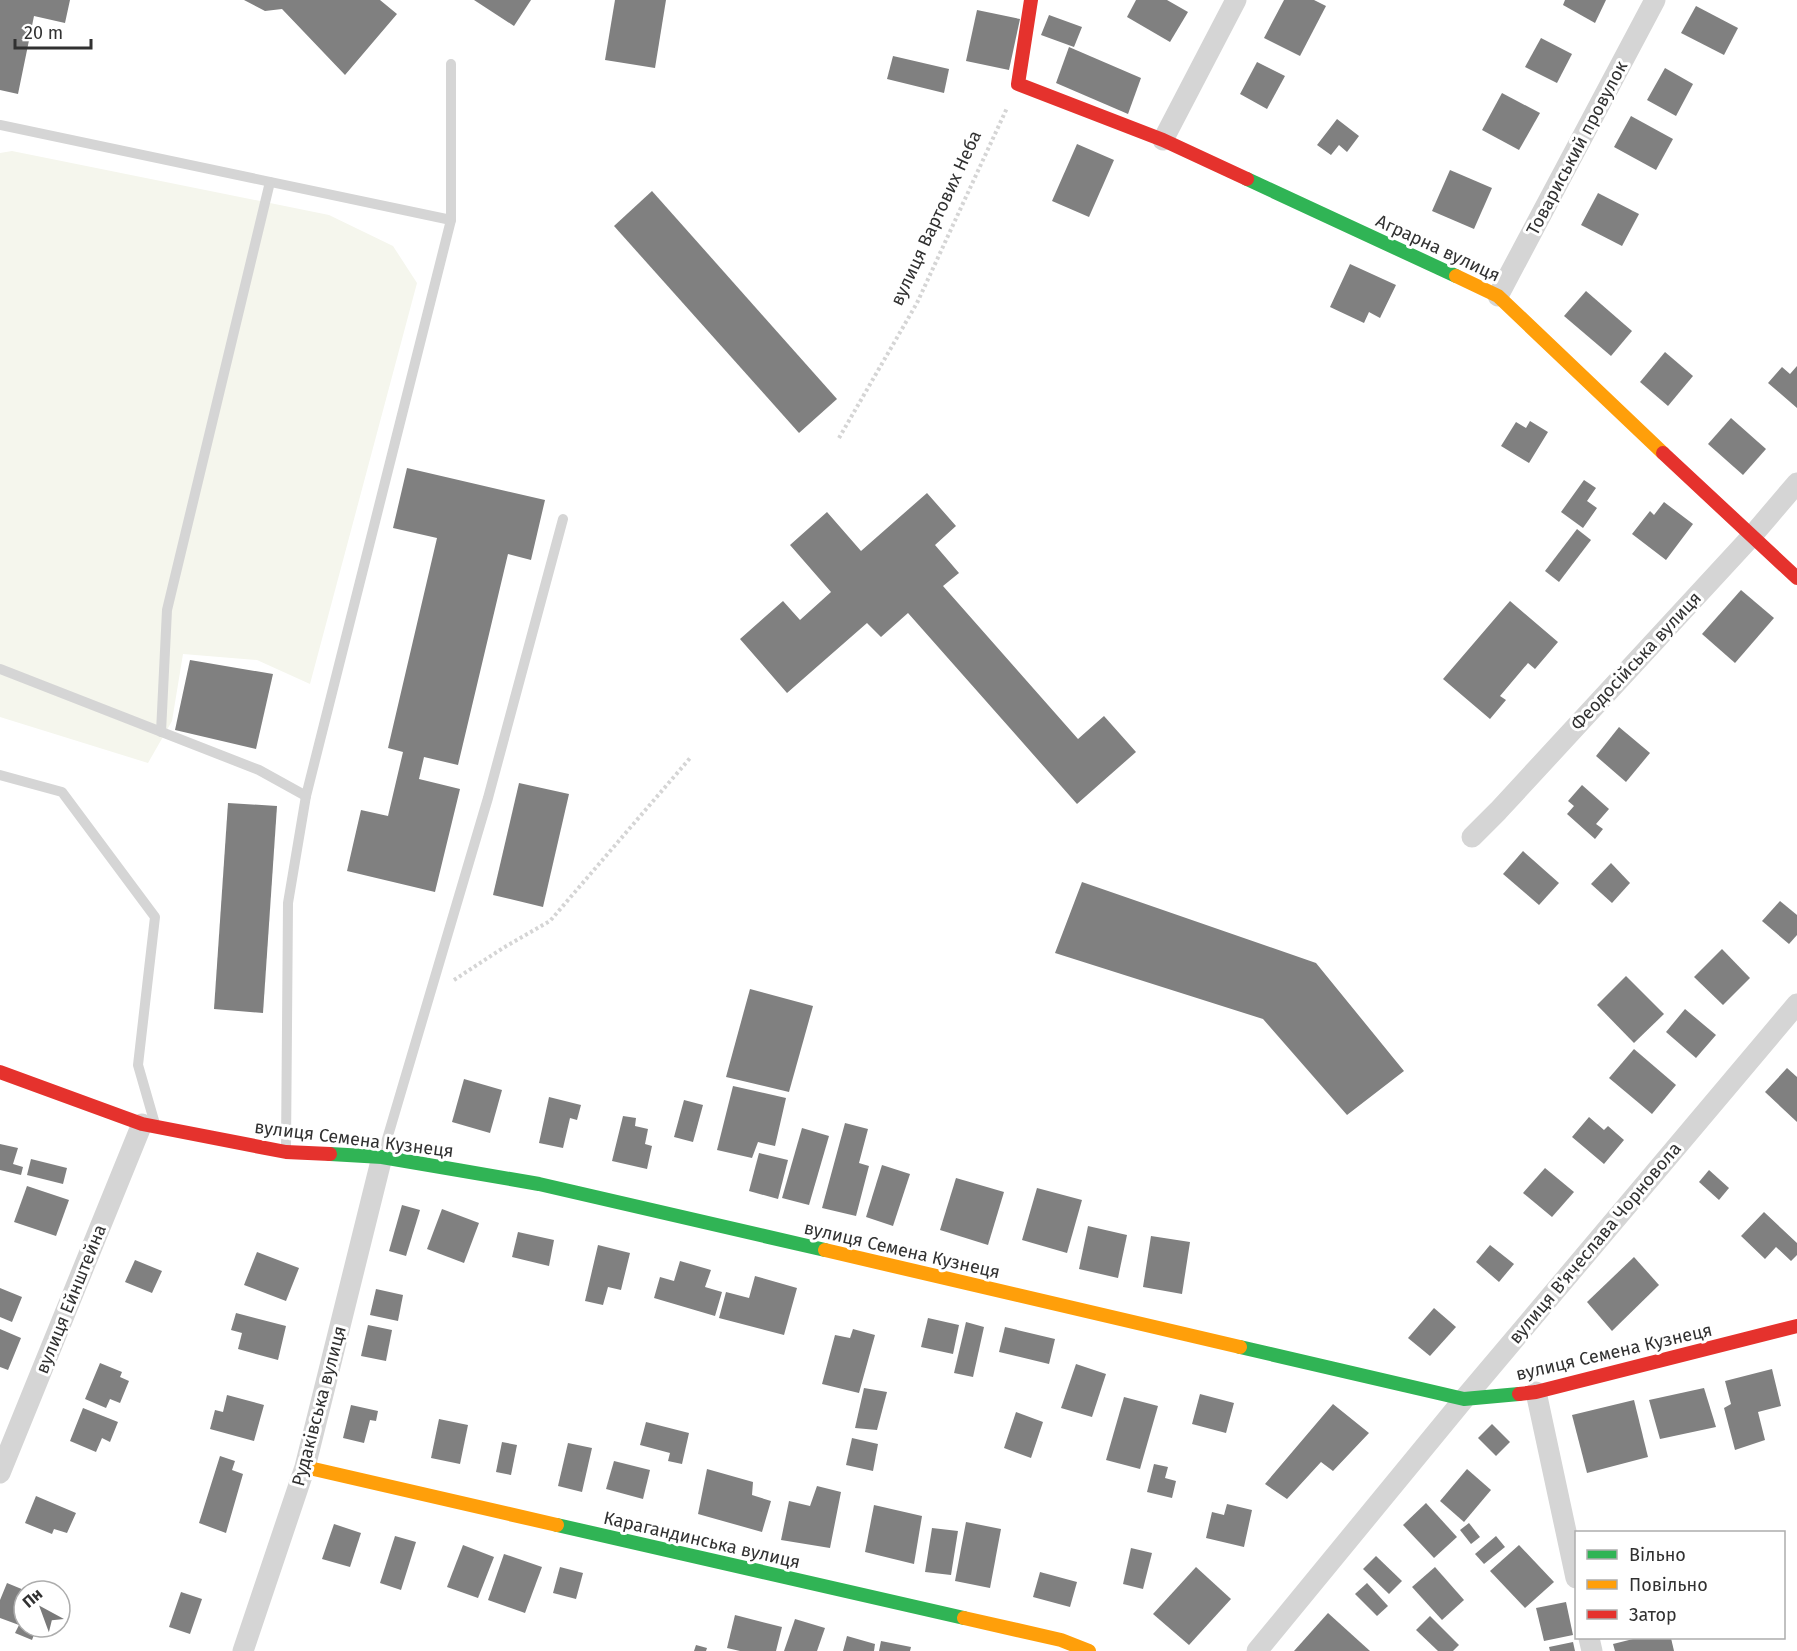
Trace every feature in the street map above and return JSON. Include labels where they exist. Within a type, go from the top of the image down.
[{"type":"street","points":[[1018,84],[1031,0]]},
{"type":"street","points":[[1163,140],[1236,0]]},
{"type":"street","name":"Товариський провулок","points":[[1498,296],[1655,0]]},
{"type":"street","name":"Аграрна вулиця","points":[[1018,84],[1163,140],[1498,296],[1797,578]]},
{"type":"street","name":"Феодосійська вулиця","points":[[1472,837],[1498,812],[1751,537],[1797,483]]},
{"type":"street","name":"вулиця В'ячеслава Чорновола","points":[[1257,1651],[1464,1399],[1797,1004]]},
{"type":"street","name":"вулиця Семена Кузнеця","points":[[0,1072],[149,1125],[286,1152],[382,1157],[551,1186],[1464,1399],[1536,1392],[1797,1326]]},
{"type":"street","name":"вулиця Ейнштейна","points":[[0,1473],[149,1125]]},
{"type":"street","name":"Рудаківська вулиця","points":[[243,1651],[305,1467],[382,1157]]},
{"type":"street","points":[[1536,1392],[1575,1573]]},
{"type":"street","name":"Карагандинська вулиця","points":[[305,1467],[1061,1640],[1089,1651]]},
{"type":"lane","points":[[286,1152],[288,903],[306,796],[451,220],[451,64]]},
{"type":"lane","points":[[0,126],[451,220]]},
{"type":"lane","points":[[161,732],[167,610],[270,182]]},
{"type":"lane","points":[[382,1157],[488,798],[563,519]]},
{"type":"lane","points":[[0,669],[259,770],[306,796]]},
{"type":"lane","points":[[0,775],[62,792],[155,917],[138,1065],[149,1125]]},
{"type":"path","name":"вулиця Вартових Неба","points":[[839,438],[917,303],[1018,84]]},
{"type":"path","points":[[430,996],[502,948],[550,921],[691,757]]},
{"type":"shaded area","points":[[12,151],[329,215],[393,246],[417,283],[310,684],[257,660],[183,654],[172,721],[148,763],[0,717],[0,153]]},
{"type":"building","points":[[0,0],[70,0],[65,23],[34,16],[18,94],[0,90]]},
{"type":"building","points":[[244,0],[380,0],[397,14],[345,75],[282,9],[265,11]]},
{"type":"building","points":[[474,0],[531,0],[514,26]]},
{"type":"building","points":[[615,0],[666,0],[655,68],[605,60]]},
{"type":"building","points":[[1136,0],[1167,0],[1188,12],[1170,42],[1127,17]]},
{"type":"building","points":[[1284,0],[1314,0],[1326,6],[1300,56],[1264,38]]},
{"type":"building","points":[[1565,0],[1606,0],[1595,23],[1563,5]]},
{"type":"building","points":[[1696,6],[1738,28],[1724,55],[1681,33]]},
{"type":"building","points":[[977,10],[1020,19],[1009,70],[966,61]]},
{"type":"building","points":[[1049,15],[1082,27],[1074,47],[1041,35]]},
{"type":"building","points":[[1541,38],[1572,54],[1557,83],[1525,67]]},
{"type":"building","points":[[1069,47],[1141,78],[1128,114],[1056,83]]},
{"type":"building","points":[[893,56],[949,69],[944,93],[887,79]]},
{"type":"building","points":[[1257,62],[1285,76],[1267,109],[1240,94]]},
{"type":"building","points":[[1665,68],[1693,84],[1676,116],[1647,100]]},
{"type":"building","points":[[1502,93],[1540,113],[1519,150],[1482,130]]},
{"type":"building","points":[[1631,116],[1673,139],[1656,170],[1614,147]]},
{"type":"building","points":[[1337,119],[1359,136],[1347,152],[1339,145],[1331,155],[1317,145]]},
{"type":"building","points":[[1077,144],[1114,160],[1089,217],[1052,201]]},
{"type":"building","points":[[1450,170],[1492,188],[1474,229],[1432,211]]},
{"type":"building","points":[[652,191],[837,399],[799,433],[614,226]]},
{"type":"building","points":[[1598,193],[1639,214],[1622,246],[1581,225]]},
{"type":"building","points":[[1350,264],[1396,285],[1380,318],[1369,312],[1364,323],[1330,307]]},
{"type":"building","points":[[1586,291],[1632,331],[1611,356],[1564,316]]},
{"type":"building","points":[[1665,352],[1693,376],[1668,406],[1640,382]]},
{"type":"building","points":[[1797,366],[1797,408],[1768,383],[1782,367],[1790,374]]},
{"type":"building","points":[[1731,418],[1766,449],[1743,475],[1708,444]]},
{"type":"building","points":[[1530,421],[1548,432],[1529,463],[1501,446],[1516,422],[1526,428]]},
{"type":"building","points":[[407,468],[545,500],[531,560],[508,554],[458,765],[424,757],[419,779],[460,789],[435,892],[347,871],[361,810],[388,816],[403,752],[388,748],[437,538],[393,528]]},
{"type":"building","points":[[1584,480],[1596,488],[1587,501],[1597,508],[1583,528],[1561,512]]},
{"type":"building","points":[[927,493],[956,526],[935,545],[959,573],[943,586],[1078,739],[1104,716],[1136,752],[1077,804],[908,613],[881,637],[867,623],[787,693],[740,639],[783,601],[800,620],[831,592],[790,545],[827,512],[861,551]]},
{"type":"building","points":[[1664,502],[1693,524],[1666,560],[1632,534],[1650,511],[1654,515]]},
{"type":"building","points":[[1577,529],[1591,540],[1559,582],[1545,571]]},
{"type":"building","points":[[1741,590],[1774,618],[1735,663],[1702,634]]},
{"type":"building","points":[[1510,601],[1558,642],[1535,669],[1528,663],[1500,696],[1506,700],[1490,719],[1443,679]]},
{"type":"building","points":[[190,660],[273,674],[256,749],[175,730]]},
{"type":"building","points":[[1619,727],[1650,753],[1626,782],[1596,756]]},
{"type":"building","points":[[519,783],[569,794],[543,907],[493,895]]},
{"type":"building","points":[[1582,785],[1609,809],[1596,824],[1603,829],[1595,839],[1567,814],[1574,806],[1568,801]]},
{"type":"building","points":[[228,803],[277,806],[263,1013],[214,1009]]},
{"type":"building","points":[[1523,851],[1559,883],[1539,905],[1503,874]]},
{"type":"building","points":[[1611,863],[1630,883],[1612,903],[1591,884]]},
{"type":"building","points":[[1082,882],[1316,963],[1404,1071],[1347,1115],[1263,1019],[1055,953]]},
{"type":"building","points":[[1780,901],[1797,915],[1797,935],[1789,944],[1762,921]]},
{"type":"building","points":[[1722,949],[1750,978],[1723,1005],[1694,977]]},
{"type":"building","points":[[1626,976],[1664,1014],[1634,1043],[1597,1005]]},
{"type":"building","points":[[750,989],[813,1006],[789,1092],[726,1077]]},
{"type":"building","points":[[1685,1009],[1716,1035],[1696,1058],[1666,1032]]},
{"type":"building","points":[[1634,1049],[1676,1085],[1652,1114],[1609,1078]]},
{"type":"building","points":[[1787,1068],[1797,1077],[1797,1122],[1765,1092]]},
{"type":"building","points":[[464,1079],[502,1090],[490,1133],[452,1122]]},
{"type":"building","points":[[733,1086],[786,1098],[775,1146],[758,1142],[752,1158],[717,1150]]},
{"type":"building","points":[[549,1097],[581,1105],[577,1120],[570,1118],[563,1148],[539,1143]]},
{"type":"building","points":[[684,1100],[703,1105],[693,1142],[674,1137]]},
{"type":"building","points":[[623,1116],[636,1118],[635,1126],[648,1129],[645,1144],[652,1146],[647,1169],[612,1161]]},
{"type":"building","points":[[1589,1117],[1604,1130],[1608,1126],[1624,1140],[1604,1164],[1572,1137]]},
{"type":"building","points":[[845,1123],[868,1129],[859,1163],[869,1166],[856,1216],[822,1208]]},
{"type":"building","points":[[802,1128],[829,1136],[809,1205],[782,1198]]},
{"type":"building","points":[[0,1144],[18,1148],[13,1164],[23,1167],[21,1175],[0,1170]]},
{"type":"building","points":[[759,1153],[788,1160],[778,1199],[749,1191]]},
{"type":"building","points":[[31,1159],[67,1168],[63,1184],[27,1175]]},
{"type":"building","points":[[882,1165],[910,1174],[893,1226],[866,1217]]},
{"type":"building","points":[[1545,1168],[1574,1192],[1552,1217],[1523,1193]]},
{"type":"building","points":[[1709,1170],[1729,1188],[1719,1200],[1699,1182]]},
{"type":"building","points":[[956,1178],[1004,1192],[988,1245],[940,1230]]},
{"type":"building","points":[[27,1186],[69,1200],[56,1236],[14,1222]]},
{"type":"building","points":[[1037,1188],[1082,1200],[1067,1253],[1022,1240]]},
{"type":"building","points":[[402,1205],[420,1210],[406,1256],[389,1251]]},
{"type":"building","points":[[442,1209],[479,1223],[464,1263],[427,1249]]},
{"type":"building","points":[[1764,1212],[1797,1243],[1797,1255],[1791,1261],[1776,1247],[1765,1259],[1741,1236]]},
{"type":"building","points":[[1088,1226],[1127,1235],[1118,1278],[1079,1269]]},
{"type":"building","points":[[518,1232],[554,1240],[549,1266],[512,1257]]},
{"type":"building","points":[[1151,1236],[1190,1242],[1182,1294],[1143,1287]]},
{"type":"building","points":[[598,1245],[630,1253],[621,1290],[608,1287],[603,1305],[585,1301]]},
{"type":"building","points":[[1490,1245],[1514,1264],[1499,1282],[1476,1262]]},
{"type":"building","points":[[257,1252],[299,1268],[286,1301],[244,1285]]},
{"type":"building","points":[[1634,1257],[1659,1285],[1612,1331],[1587,1302]]},
{"type":"building","points":[[135,1260],[162,1271],[152,1293],[125,1282]]},
{"type":"building","points":[[680,1261],[711,1270],[705,1287],[722,1292],[715,1316],[654,1298],[660,1277],[674,1281]]},
{"type":"building","points":[[755,1276],[797,1288],[784,1335],[719,1318],[726,1292],[749,1298]]},
{"type":"building","points":[[0,1288],[22,1297],[12,1322],[0,1317]]},
{"type":"building","points":[[376,1289],[403,1295],[398,1321],[370,1315]]},
{"type":"building","points":[[1434,1308],[1456,1327],[1430,1356],[1408,1338]]},
{"type":"building","points":[[236,1313],[286,1326],[278,1360],[238,1349],[242,1333],[231,1330]]},
{"type":"building","points":[[928,1318],[959,1325],[953,1354],[921,1347]]},
{"type":"building","points":[[966,1322],[984,1327],[973,1377],[954,1373]]},
{"type":"building","points":[[368,1325],[392,1330],[386,1361],[361,1356]]},
{"type":"building","points":[[1005,1327],[1055,1339],[1049,1364],[999,1352]]},
{"type":"building","points":[[0,1329],[21,1338],[8,1370],[0,1367]]},
{"type":"building","points":[[853,1329],[875,1335],[859,1393],[822,1384],[835,1335],[850,1338]]},
{"type":"building","points":[[100,1363],[122,1372],[120,1377],[129,1381],[120,1403],[110,1399],[106,1408],[85,1399]]},
{"type":"building","points":[[1076,1364],[1106,1374],[1092,1417],[1061,1408]]},
{"type":"building","points":[[1772,1369],[1781,1406],[1758,1412],[1765,1440],[1735,1450],[1724,1408],[1731,1404],[1725,1381]]},
{"type":"building","points":[[864,1388],[887,1392],[877,1430],[855,1428]]},
{"type":"building","points":[[1704,1388],[1716,1427],[1660,1439],[1649,1400]]},
{"type":"building","points":[[1200,1394],[1234,1403],[1226,1433],[1192,1424]]},
{"type":"building","points":[[227,1395],[264,1405],[254,1441],[210,1429],[215,1410],[223,1412]]},
{"type":"building","points":[[1124,1397],[1158,1406],[1140,1469],[1106,1460]]},
{"type":"building","points":[[1634,1400],[1648,1457],[1587,1473],[1572,1415]]},
{"type":"building","points":[[1333,1404],[1369,1433],[1333,1471],[1321,1462],[1287,1499],[1265,1484]]},
{"type":"building","points":[[351,1405],[378,1411],[376,1421],[370,1420],[364,1443],[343,1438]]},
{"type":"building","points":[[83,1408],[118,1422],[110,1442],[102,1438],[96,1452],[70,1441]]},
{"type":"building","points":[[1016,1412],[1043,1422],[1031,1458],[1004,1448]]},
{"type":"building","points":[[439,1419],[468,1425],[460,1464],[431,1458]]},
{"type":"building","points":[[646,1422],[689,1433],[682,1464],[668,1461],[670,1453],[640,1445]]},
{"type":"building","points":[[1492,1424],[1510,1442],[1496,1456],[1478,1438]]},
{"type":"building","points":[[852,1438],[878,1444],[873,1471],[846,1465]]},
{"type":"building","points":[[502,1442],[517,1445],[511,1475],[496,1472]]},
{"type":"building","points":[[568,1443],[592,1448],[582,1492],[558,1486]]},
{"type":"building","points":[[220,1456],[235,1461],[232,1470],[243,1474],[226,1533],[199,1523]]},
{"type":"building","points":[[614,1461],[650,1470],[643,1499],[606,1489]]},
{"type":"building","points":[[1154,1464],[1168,1467],[1165,1478],[1176,1481],[1172,1498],[1147,1492]]},
{"type":"building","points":[[707,1469],[753,1482],[752,1495],[771,1501],[762,1532],[698,1514]]},
{"type":"building","points":[[1467,1469],[1491,1490],[1464,1522],[1440,1501]]},
{"type":"building","points":[[817,1486],[841,1492],[830,1548],[781,1540],[789,1501],[810,1506]]},
{"type":"building","points":[[36,1496],[76,1513],[67,1533],[54,1529],[52,1534],[25,1523]]},
{"type":"building","points":[[1426,1503],[1457,1537],[1434,1558],[1403,1525]]},
{"type":"building","points":[[1227,1504],[1252,1510],[1244,1547],[1206,1538],[1212,1512],[1224,1515]]},
{"type":"building","points":[[874,1505],[922,1516],[914,1564],[865,1552]]},
{"type":"building","points":[[966,1522],[1001,1529],[990,1588],[955,1581]]},
{"type":"building","points":[[1469,1523],[1480,1537],[1471,1544],[1460,1530]]},
{"type":"building","points":[[334,1524],[361,1533],[350,1567],[322,1559]]},
{"type":"building","points":[[932,1528],[958,1531],[951,1575],[925,1572]]},
{"type":"building","points":[[395,1536],[416,1542],[401,1590],[380,1583]]},
{"type":"building","points":[[1496,1536],[1505,1547],[1484,1564],[1475,1554]]},
{"type":"building","points":[[463,1545],[494,1557],[478,1598],[447,1587]]},
{"type":"building","points":[[1519,1545],[1554,1582],[1525,1608],[1490,1571]]},
{"type":"building","points":[[1131,1548],[1152,1553],[1143,1589],[1123,1584]]},
{"type":"building","points":[[504,1554],[542,1567],[525,1613],[488,1600]]},
{"type":"building","points":[[1376,1556],[1402,1581],[1389,1594],[1363,1569]]},
{"type":"building","points":[[560,1567],[583,1573],[576,1599],[553,1593]]},
{"type":"building","points":[[1196,1567],[1231,1599],[1189,1645],[1153,1614]]},
{"type":"building","points":[[1435,1567],[1464,1600],[1442,1620],[1412,1587]]},
{"type":"building","points":[[1040,1572],[1077,1582],[1070,1607],[1033,1597]]},
{"type":"building","points":[[7,1583],[12,1585],[12,1622],[0,1618],[0,1600]]},
{"type":"building","points":[[1367,1583],[1388,1606],[1377,1616],[1355,1594]]},
{"type":"building","points":[[181,1592],[202,1599],[190,1634],[169,1627]]},
{"type":"building","points":[[1566,1602],[1573,1635],[1544,1641],[1536,1608]]},
{"type":"building","points":[[1328,1613],[1370,1651],[1294,1651]]},
{"type":"building","points":[[735,1615],[782,1627],[776,1651],[740,1651],[727,1648]]},
{"type":"building","points":[[1430,1616],[1459,1645],[1453,1651],[1438,1651],[1416,1630]]},
{"type":"building","points":[[795,1619],[825,1628],[817,1651],[784,1651]]},
{"type":"building","points":[[847,1636],[875,1644],[874,1651],[843,1651]]},
{"type":"building","points":[[1633,1639],[1671,1639],[1674,1651],[1615,1651],[1613,1644]]},
{"type":"building","points":[[881,1641],[911,1647],[910,1651],[879,1651]]},
{"type":"building","points":[[1573,1642],[1575,1651],[1550,1651],[1549,1647]]},
{"type":"building","points":[[696,1645],[707,1648],[706,1651],[694,1651]]},
{"type":"traffic: fast","points":[[1247,179],[1456,276]]},
{"type":"traffic: fast","points":[[330,1154],[382,1157],[539,1184],[825,1250]]},
{"type":"traffic: fast","points":[[1240,1347],[1464,1399],[1519,1394]]},
{"type":"traffic: fast","points":[[557,1525],[964,1618]]},
{"type":"traffic: slow","points":[[1456,276],[1498,296],[1663,453]]},
{"type":"traffic: slow","points":[[825,1250],[1240,1347]]},
{"type":"traffic: slow","points":[[305,1467],[557,1525]]},
{"type":"traffic: slow","points":[[964,1618],[1061,1640],[1089,1651]]},
{"type":"traffic: jam","points":[[1031,0],[1018,84],[1163,140],[1247,179]]},
{"type":"traffic: jam","points":[[1663,453],[1797,578]]},
{"type":"traffic: jam","points":[[0,1072],[142,1124],[286,1152],[330,1154]]},
{"type":"traffic: jam","points":[[1519,1394],[1536,1392],[1797,1326]]}]
